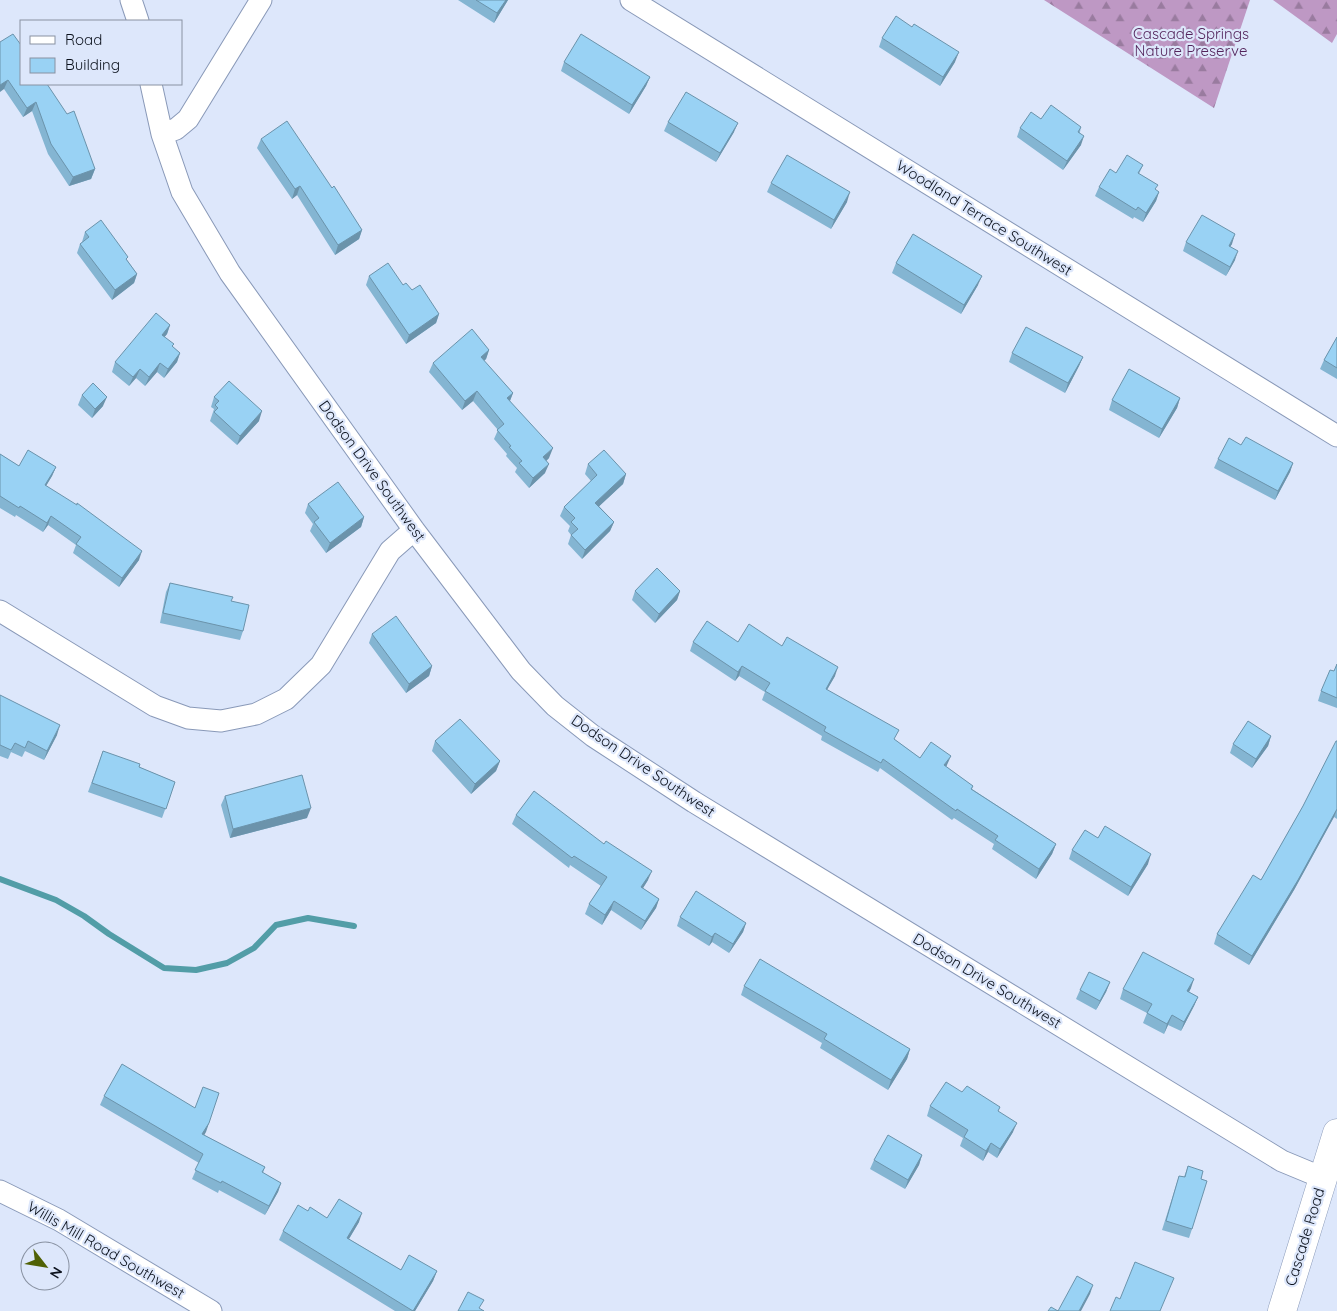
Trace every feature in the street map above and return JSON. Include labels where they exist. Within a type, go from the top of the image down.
[{"type":"main road","name":"Cascade Road","points":[[1282,1311],[1337,1134]]},
{"type":"street","points":[[131,0],[138,20]]},
{"type":"street","points":[[162,134],[176,129],[188,118],[261,0]]},
{"type":"street","name":"Woodland Terrace Southwest","points":[[631,0],[1337,436]]},
{"type":"street","name":"Dodson Drive Southwest","points":[[152,85],[162,134],[182,192],[230,273],[414,530],[521,671],[555,706],[593,736],[703,807],[1282,1161],[1323,1178]]},
{"type":"street","points":[[0,611],[155,706],[188,718],[221,721],[256,714],[286,700],[321,665],[390,551],[414,530]]},
{"type":"street","name":"Willis Mill Road Southwest","points":[[0,1191],[59,1220],[204,1309]]},
{"type":"green space","name":"Cascade Springs Nature Preserve","points":[[1044,0],[1250,0],[1214,108]]},
{"type":"green space","name":"Cascade Springs Nature Preserve","points":[[1273,0],[1337,0],[1337,34],[1332,43]]},
{"type":"building","points":[[476,0],[506,0],[497,13]]},
{"type":"building","points":[[896,16],[912,27],[914,24],[959,52],[943,77],[882,38]]},
{"type":"building","points":[[13,34],[20,44],[20,85],[48,85],[67,114],[74,111],[95,169],[73,177],[51,144],[36,102],[27,108],[8,80],[0,85],[0,42]]},
{"type":"building","points":[[581,34],[650,77],[632,105],[564,62]]},
{"type":"building","points":[[686,92],[738,123],[720,153],[668,122]]},
{"type":"building","points":[[1051,105],[1081,127],[1078,132],[1084,136],[1067,161],[1020,128],[1031,112],[1041,119]]},
{"type":"building","points":[[287,121],[332,188],[334,186],[362,230],[338,245],[300,186],[295,189],[261,139]]},
{"type":"building","points":[[787,155],[850,192],[834,220],[771,183]]},
{"type":"building","points":[[1127,155],[1143,165],[1138,173],[1158,185],[1155,189],[1159,192],[1146,213],[1138,207],[1136,210],[1099,187],[1110,169],[1116,173]]},
{"type":"building","points":[[1202,215],[1235,234],[1229,246],[1238,251],[1230,267],[1186,242]]},
{"type":"building","points":[[101,220],[128,257],[126,259],[137,274],[115,290],[80,244],[89,237],[85,232]]},
{"type":"building","points":[[913,234],[982,276],[964,305],[896,263]]},
{"type":"building","points":[[388,263],[403,285],[406,283],[412,290],[420,285],[439,314],[409,335],[369,276]]},
{"type":"building","points":[[156,313],[170,325],[162,335],[174,344],[172,346],[180,353],[168,369],[160,363],[149,377],[140,369],[133,377],[115,362]]},
{"type":"building","points":[[1026,327],[1083,357],[1068,383],[1012,353]]},
{"type":"building","points":[[472,329],[489,350],[481,357],[513,393],[507,398],[553,448],[543,457],[549,464],[533,478],[519,463],[522,461],[497,430],[504,424],[477,391],[465,401],[433,363]]},
{"type":"building","points":[[1337,337],[1337,368],[1324,360]]},
{"type":"building","points":[[1129,369],[1180,398],[1162,429],[1112,400]]},
{"type":"building","points":[[229,381],[262,411],[240,436],[214,412],[218,408],[215,405],[219,401],[214,397]]},
{"type":"building","points":[[93,383],[107,397],[95,409],[82,395]]},
{"type":"building","points":[[1246,437],[1293,463],[1278,491],[1218,459],[1229,438],[1241,445]]},
{"type":"building","points":[[28,450],[56,467],[45,485],[77,505],[77,503],[142,551],[122,578],[76,544],[81,537],[51,516],[47,523],[0,496],[0,454],[19,466]]},
{"type":"building","points":[[604,450],[626,474],[595,503],[614,522],[585,550],[571,535],[578,529],[571,522],[575,518],[564,507],[597,475],[588,464]]},
{"type":"building","points":[[338,482],[364,517],[330,543],[314,522],[319,518],[308,504]]},
{"type":"building","points":[[657,568],[680,591],[659,614],[635,591]]},
{"type":"building","points":[[170,583],[233,597],[231,601],[249,605],[243,631],[163,613]]},
{"type":"building","points":[[396,616],[432,666],[409,684],[372,634]]},
{"type":"building","points":[[707,621],[738,642],[749,624],[782,646],[787,637],[838,667],[826,689],[899,730],[894,739],[920,758],[931,742],[951,756],[944,765],[973,786],[971,789],[1056,844],[1039,869],[995,840],[998,836],[957,809],[956,811],[883,759],[881,763],[824,731],[826,727],[765,691],[770,683],[742,666],[738,672],[693,642]]},
{"type":"building","points":[[1337,664],[1337,698],[1321,691],[1330,670],[1334,671]]},
{"type":"building","points":[[0,695],[60,725],[47,751],[28,741],[25,748],[15,743],[11,750],[0,745]]},
{"type":"building","points":[[460,719],[500,761],[475,784],[435,741]]},
{"type":"building","points":[[1248,721],[1271,736],[1256,759],[1233,744]]},
{"type":"building","points":[[1336,741],[1337,809],[1298,880],[1252,956],[1217,934],[1253,875],[1261,880],[1303,806]]},
{"type":"building","points":[[103,751],[140,764],[139,767],[175,782],[166,809],[92,783]]},
{"type":"building","points":[[302,775],[311,808],[233,829],[225,796]]},
{"type":"building","points":[[534,791],[604,844],[606,841],[652,871],[641,887],[659,899],[645,921],[614,901],[605,915],[589,904],[607,877],[574,856],[572,858],[516,815]]},
{"type":"building","points":[[1105,826],[1151,854],[1131,887],[1072,850],[1085,830],[1098,838]]},
{"type":"building","points":[[696,891],[746,923],[733,944],[715,933],[712,937],[680,917]]},
{"type":"building","points":[[1143,952],[1194,979],[1187,991],[1198,997],[1184,1022],[1172,1015],[1167,1024],[1147,1013],[1152,1004],[1123,989]]},
{"type":"building","points":[[760,959],[910,1049],[891,1080],[824,1039],[827,1034],[744,986]]},
{"type":"building","points":[[1089,972],[1110,982],[1100,1001],[1080,990]]},
{"type":"building","points":[[122,1064],[195,1108],[203,1087],[219,1093],[209,1123],[202,1134],[265,1167],[262,1172],[281,1183],[269,1206],[222,1181],[221,1183],[195,1170],[203,1154],[104,1096]]},
{"type":"building","points":[[946,1082],[962,1092],[967,1086],[1000,1107],[998,1111],[1017,1123],[1000,1149],[991,1143],[986,1151],[964,1137],[968,1130],[930,1106]]},
{"type":"building","points":[[888,1135],[922,1155],[908,1180],[874,1160]]},
{"type":"building","points":[[1188,1166],[1203,1171],[1201,1179],[1207,1181],[1192,1229],[1166,1221],[1179,1176],[1185,1177]]},
{"type":"building","points":[[339,1199],[362,1213],[347,1238],[401,1270],[409,1255],[437,1271],[413,1311],[283,1231],[298,1205],[308,1211],[310,1207],[327,1218]]},
{"type":"building","points":[[1135,1262],[1174,1278],[1160,1311],[1110,1311],[1116,1297],[1120,1299]]},
{"type":"building","points":[[1077,1276],[1093,1285],[1079,1311],[1058,1311]]},
{"type":"building","points":[[468,1292],[484,1300],[479,1308],[484,1311],[458,1311]]},
{"type":"building","points":[[1051,1307],[1058,1311],[1048,1311]]},
{"type":"waterway","points":[[0,879],[56,900],[164,968],[196,970],[227,963],[254,948],[276,925],[308,918],[354,926]]}]
